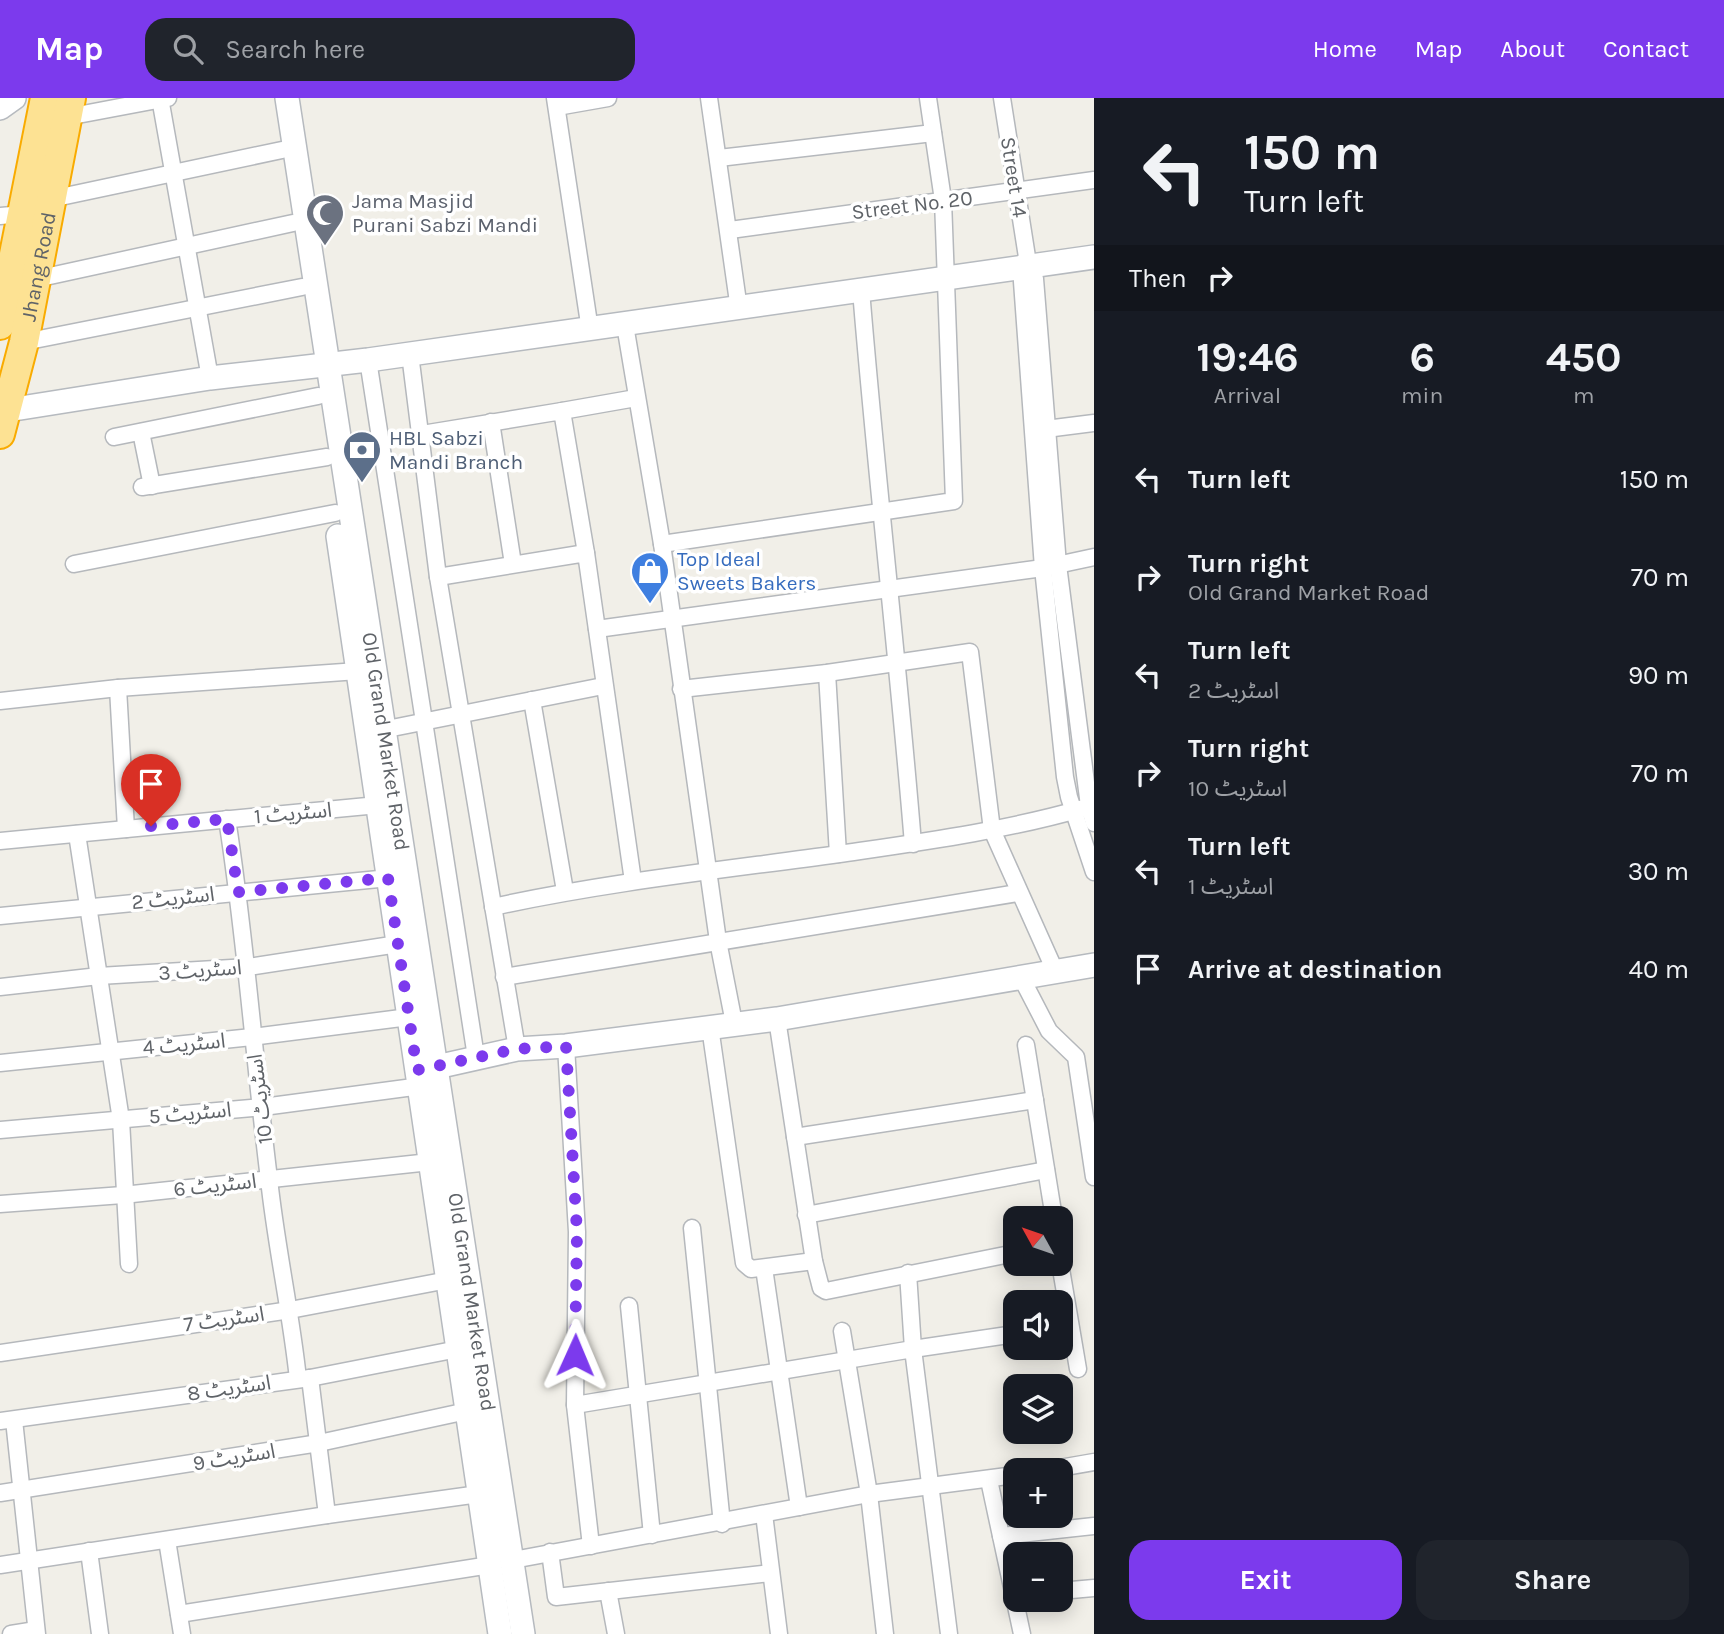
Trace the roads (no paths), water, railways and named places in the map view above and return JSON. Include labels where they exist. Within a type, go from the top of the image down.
[{"type":"highway","name":"Jhang Road","points":[[0,325],[12,215],[45,98]]},
{"type":"highway","name":"Jhang Road","points":[[4,422],[24,342],[69,107]]},
{"type":"street","points":[[0,108],[14,98]]},
{"type":"street","points":[[69,107],[163,98],[173,173],[209,377]]},
{"type":"street","name":"Old Grand Market Road","points":[[274,98],[302,287],[321,365],[318,397],[358,671],[376,732],[378,805],[388,878],[409,1017],[425,1075],[430,1162],[500,1634]]},
{"type":"street","name":"Old Grand Market Road","points":[[287,98],[321,365],[425,1075],[513,1560],[523,1634]]},
{"type":"street","points":[[590,330],[556,102],[608,98]]},
{"type":"street","points":[[709,98],[730,230],[739,309]]},
{"type":"street","points":[[662,544],[954,500],[943,200],[928,98]]},
{"type":"street","name":"Street 14","points":[[1002,98],[1027,264],[1065,777],[1085,807]]},
{"type":"street","points":[[719,158],[933,134]]},
{"type":"street","points":[[51,199],[282,150]]},
{"type":"street","name":"Street No. 20","points":[[730,230],[943,200],[1017,193],[1094,180]]},
{"type":"street","points":[[36,279],[293,223]]},
{"type":"street","points":[[4,422],[209,377],[368,360],[590,330],[1027,264],[1094,257]]},
{"type":"street","points":[[24,342],[302,287]]},
{"type":"street","points":[[861,290],[879,512],[898,661],[913,844]]},
{"type":"street","points":[[625,325],[662,544],[718,941],[734,1023]]},
{"type":"street","points":[[410,354],[438,577],[517,1049]]},
{"type":"street","points":[[368,360],[476,1057]]},
{"type":"street","points":[[114,438],[318,397]]},
{"type":"street","points":[[422,433],[636,398]]},
{"type":"street","points":[[562,411],[586,553],[633,881]]},
{"type":"street","points":[[491,422],[513,565]]},
{"type":"street","points":[[1040,430],[1094,424]]},
{"type":"street","points":[[141,432],[147,486],[327,457]]},
{"type":"street","points":[[74,564],[335,513]]},
{"type":"street","points":[[438,577],[586,553]]},
{"type":"street","points":[[597,629],[1051,566],[1094,557]]},
{"type":"street","points":[[681,689],[827,673],[967,651],[972,654],[992,830],[1056,973]]},
{"type":"street","points":[[0,701],[118,688],[358,671]]},
{"type":"street","points":[[827,673],[838,854]]},
{"type":"street","points":[[376,732],[603,686]]},
{"type":"street","points":[[118,688],[126,829]]},
{"type":"street","points":[[532,700],[565,891]]},
{"type":"street","name":"اسٹریٹ 1","points":[[0,841],[378,805]]},
{"type":"street","points":[[1085,807],[1094,823]]},
{"type":"street","points":[[493,906],[565,891],[913,844],[992,830],[1085,807]]},
{"type":"street","points":[[1085,807],[1094,872]]},
{"type":"street","name":"اسٹریٹ 10","points":[[227,819],[248,967],[252,1037],[263,1107],[269,1180],[290,1310],[319,1443],[327,1515]]},
{"type":"street","points":[[77,834],[121,1120],[123,1195],[129,1264]]},
{"type":"street","name":"اسٹریٹ 2","points":[[0,916],[388,878]]},
{"type":"street","points":[[504,977],[1018,893]]},
{"type":"street","name":"اسٹریٹ 3","points":[[0,987],[99,976],[248,967],[398,944]]},
{"type":"street","points":[[425,1075],[476,1057],[517,1049],[566,1046],[777,1019],[1094,965]]},
{"type":"street","points":[[1022,979],[1049,1031],[1076,1057],[1094,1177]]},
{"type":"street","name":"اسٹریٹ 4","points":[[0,1063],[252,1037],[409,1017]]},
{"type":"street","points":[[777,1019],[818,1284],[826,1291],[1003,1255]]},
{"type":"street","points":[[710,1027],[744,1263],[751,1269],[814,1261]]},
{"type":"street","points":[[1026,1045],[1052,1206]]},
{"type":"street","points":[[566,1046],[577,1232],[575,1405],[591,1546]]},
{"type":"street","name":"اسٹریٹ 5","points":[[0,1130],[263,1107],[425,1075]]},
{"type":"street","points":[[795,1137],[1035,1100]]},
{"type":"street","name":"اسٹریٹ 6","points":[[0,1204],[123,1195],[430,1162]]},
{"type":"street","points":[[806,1215],[1046,1171]]},
{"type":"street","points":[[692,1227],[722,1524]]},
{"type":"street","points":[[764,1268],[777,1373],[799,1507]]},
{"type":"street","points":[[908,1273],[912,1349],[949,1634]]},
{"type":"street","name":"اسٹریٹ 7","points":[[0,1352],[290,1310],[448,1280]]},
{"type":"street","points":[[629,1306],[652,1535]]},
{"type":"street","points":[[842,1331],[869,1494],[885,1634]]},
{"type":"street","points":[[575,1405],[1003,1336]]},
{"type":"street","name":"اسٹریٹ 8","points":[[7,1420],[304,1378],[458,1349]]},
{"type":"street","points":[[1073,1352],[1078,1369]]},
{"type":"street","name":"اسٹریٹ 9","points":[[0,1493],[319,1443],[467,1411]]},
{"type":"street","points":[[7,1420],[21,1491],[26,1561],[36,1632],[11,1634]]},
{"type":"street","points":[[1073,1466],[1094,1462]]},
{"type":"street","points":[[513,1560],[722,1524],[869,1494],[1003,1477]]},
{"type":"street","points":[[989,1480],[1003,1548]]},
{"type":"street","points":[[0,1565],[479,1494]]},
{"type":"street","points":[[764,1514],[779,1634]]},
{"type":"street","points":[[1000,1536],[1094,1525]]},
{"type":"street","points":[[167,1540],[182,1634]]},
{"type":"street","points":[[89,1551],[100,1634]]},
{"type":"street","points":[[550,1552],[556,1597],[771,1573]]},
{"type":"street","points":[[179,1614],[489,1565]]},
{"type":"street","points":[[1073,1590],[1094,1588]]},
{"type":"street","points":[[608,1591],[616,1634]]},
{"type":"street","points":[[1018,1612],[1022,1634]]},
{"type":"place","name":"Jama Masjid Purani Sabzi Mandi","points":[[325,247]]},
{"type":"place","name":"HBL Sabzi Mandi Branch","points":[[362,484]]},
{"type":"place","name":"Top Ideal Sweets Bakers","points":[[650,605]]}]
